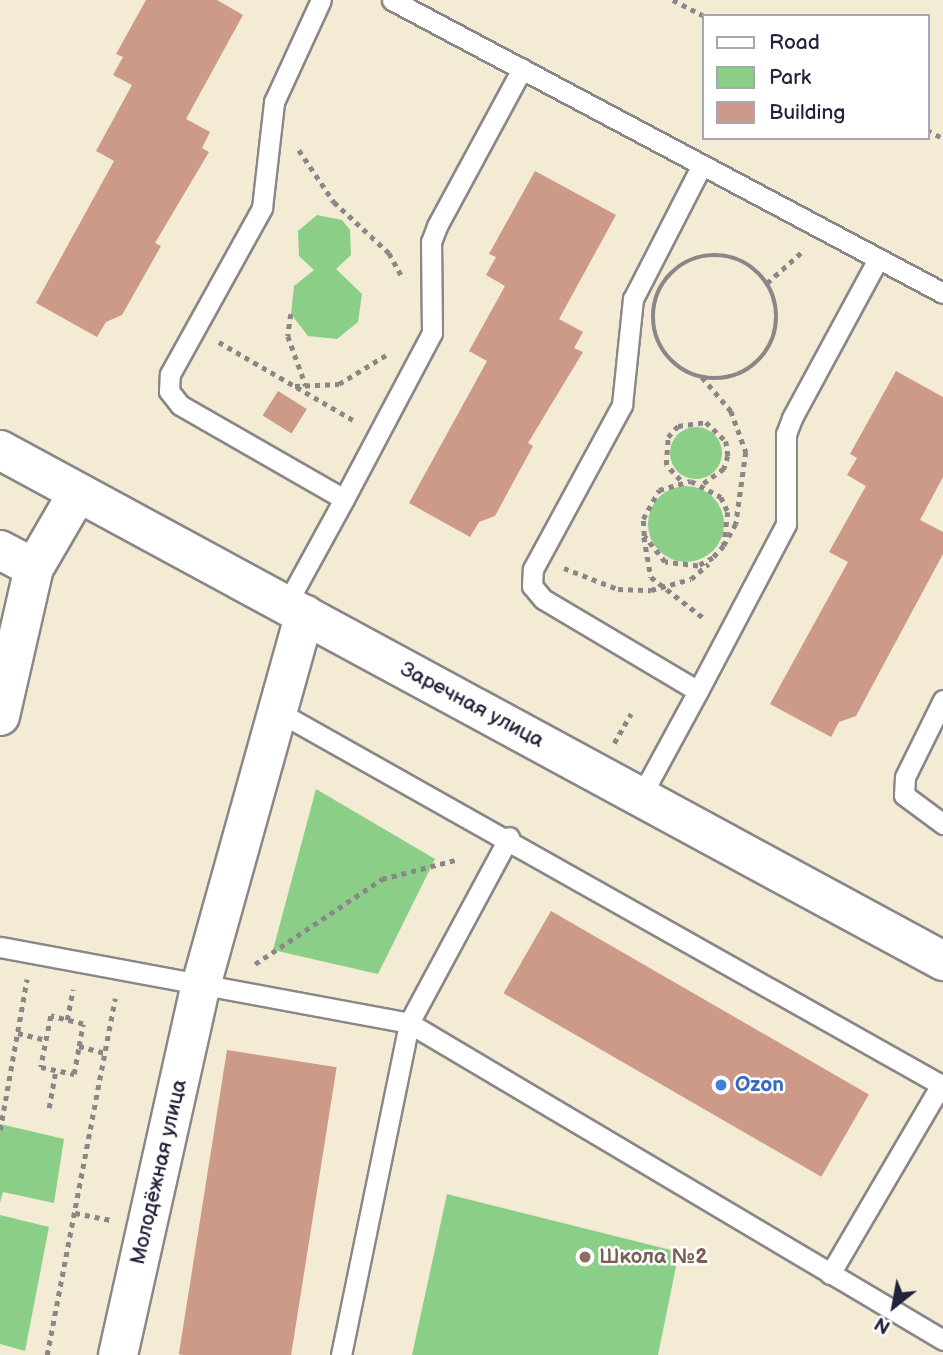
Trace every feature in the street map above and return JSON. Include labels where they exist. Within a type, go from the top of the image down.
[{"type":"street","name":"Заречная улица","points":[[0,450],[943,961]]},
{"type":"street","points":[[0,716],[34,568],[77,494]]},
{"type":"street","points":[[0,550],[34,568]]},
{"type":"street","name":"Молодёжная улица","points":[[118,1355],[200,989],[277,711],[295,610]]},
{"type":"lane","points":[[321,0],[274,102],[262,208],[170,374],[169,391],[180,405],[344,499]]},
{"type":"lane","points":[[392,0],[943,293]]},
{"type":"lane","points":[[295,610],[344,499],[432,333],[434,234],[523,69]]},
{"type":"lane","points":[[698,691],[543,599],[532,586],[540,556],[622,405],[633,299],[702,165]]},
{"type":"lane","points":[[641,796],[786,524],[786,434],[878,259]]},
{"type":"lane","points":[[943,700],[905,777],[904,795],[943,824]]},
{"type":"lane","points":[[277,711],[509,837],[942,1085],[830,1274]]},
{"type":"lane","points":[[341,1355],[409,1023],[509,837]]},
{"type":"lane","points":[[0,947],[200,989],[409,1023],[943,1340]]},
{"type":"path","points":[[673,0],[702,15]]},
{"type":"path","points":[[296,143],[334,202],[389,253],[404,279]]},
{"type":"path","points":[[766,283],[805,248]]},
{"type":"path","points":[[709,255],[747,263],[766,283],[777,310],[769,348],[740,373],[702,377],[684,370],[659,341],[653,323],[662,285],[690,260],[709,255]]},
{"type":"path","points":[[291,314],[288,336],[306,386]]},
{"type":"path","points":[[196,328],[378,435]]},
{"type":"path","points":[[295,386],[338,384],[389,352]]},
{"type":"path","points":[[540,556],[618,589],[660,589],[691,579],[724,546],[744,501],[746,452],[731,411],[702,377]]},
{"type":"path","points":[[682,481],[666,465],[668,437],[685,424],[706,422],[718,429],[728,456],[724,470],[702,484]]},
{"type":"path","points":[[724,546],[728,512],[721,497],[702,484],[682,481],[659,490],[648,503],[644,536],[645,558],[660,589],[729,633]]},
{"type":"path","points":[[644,536],[665,562],[681,568],[713,558]]},
{"type":"path","points":[[610,749],[631,713]]},
{"type":"path","points":[[256,964],[382,879],[458,859]]},
{"type":"path","points":[[0,1129],[29,972]]},
{"type":"path","points":[[47,1355],[120,973]]},
{"type":"path","points":[[67,1020],[74,982]]},
{"type":"path","points":[[51,1016],[82,1024],[74,1074],[41,1067],[47,1040],[51,1016]]},
{"type":"path","points":[[18,1033],[47,1040]]},
{"type":"path","points":[[79,1046],[105,1053]]},
{"type":"path","points":[[49,1108],[56,1070]]},
{"type":"green space","points":[[317,215],[342,220],[350,230],[351,255],[336,269],[362,294],[358,322],[337,339],[308,336],[291,314],[294,286],[314,270],[299,256],[298,231]]},
{"type":"green space","points":[[696,427],[706,429],[714,435],[720,443],[720,463],[714,471],[706,477],[696,479],[686,477],[678,471],[672,463],[670,453],[672,443],[678,435],[686,429]]},
{"type":"green space","points":[[686,486],[700,489],[713,497],[721,510],[724,524],[721,538],[713,551],[700,559],[686,562],[672,559],[659,551],[651,538],[648,524],[651,510],[659,497],[672,489]]},
{"type":"green space","points":[[316,789],[435,859],[378,974],[273,950]]},
{"type":"green space","points":[[0,1124],[64,1139],[54,1203],[3,1192],[0,1203]]},
{"type":"green space","points":[[447,1194],[679,1252],[658,1355],[412,1355]]},
{"type":"green space","points":[[0,1215],[49,1227],[25,1351],[0,1344]]},
{"type":"building","points":[[146,0],[217,0],[243,15],[186,119],[210,132],[202,148],[209,152],[155,243],[161,246],[122,315],[106,322],[97,337],[36,303],[114,161],[96,151],[132,85],[113,75],[123,57],[116,54]]},
{"type":"building","points":[[535,171],[616,215],[559,319],[583,332],[574,348],[583,352],[528,443],[533,446],[495,516],[479,522],[470,537],[409,503],[487,361],[469,351],[505,286],[486,275],[496,257],[489,254]]},
{"type":"building","points":[[896,371],[943,397],[943,477],[920,520],[943,532],[943,554],[856,716],[839,722],[831,737],[770,704],[848,562],[829,552],[866,486],[847,475],[857,458],[850,454]]},
{"type":"building","points":[[278,391],[307,409],[291,434],[263,416]]},
{"type":"building","points":[[551,911],[869,1094],[821,1177],[503,993]]},
{"type":"building","points":[[227,1050],[337,1067],[291,1355],[179,1354]]},
{"type":"place","name":"Ozon","points":[[721,1085]]},
{"type":"place","name":"Школа №2","points":[[585,1257]]}]
